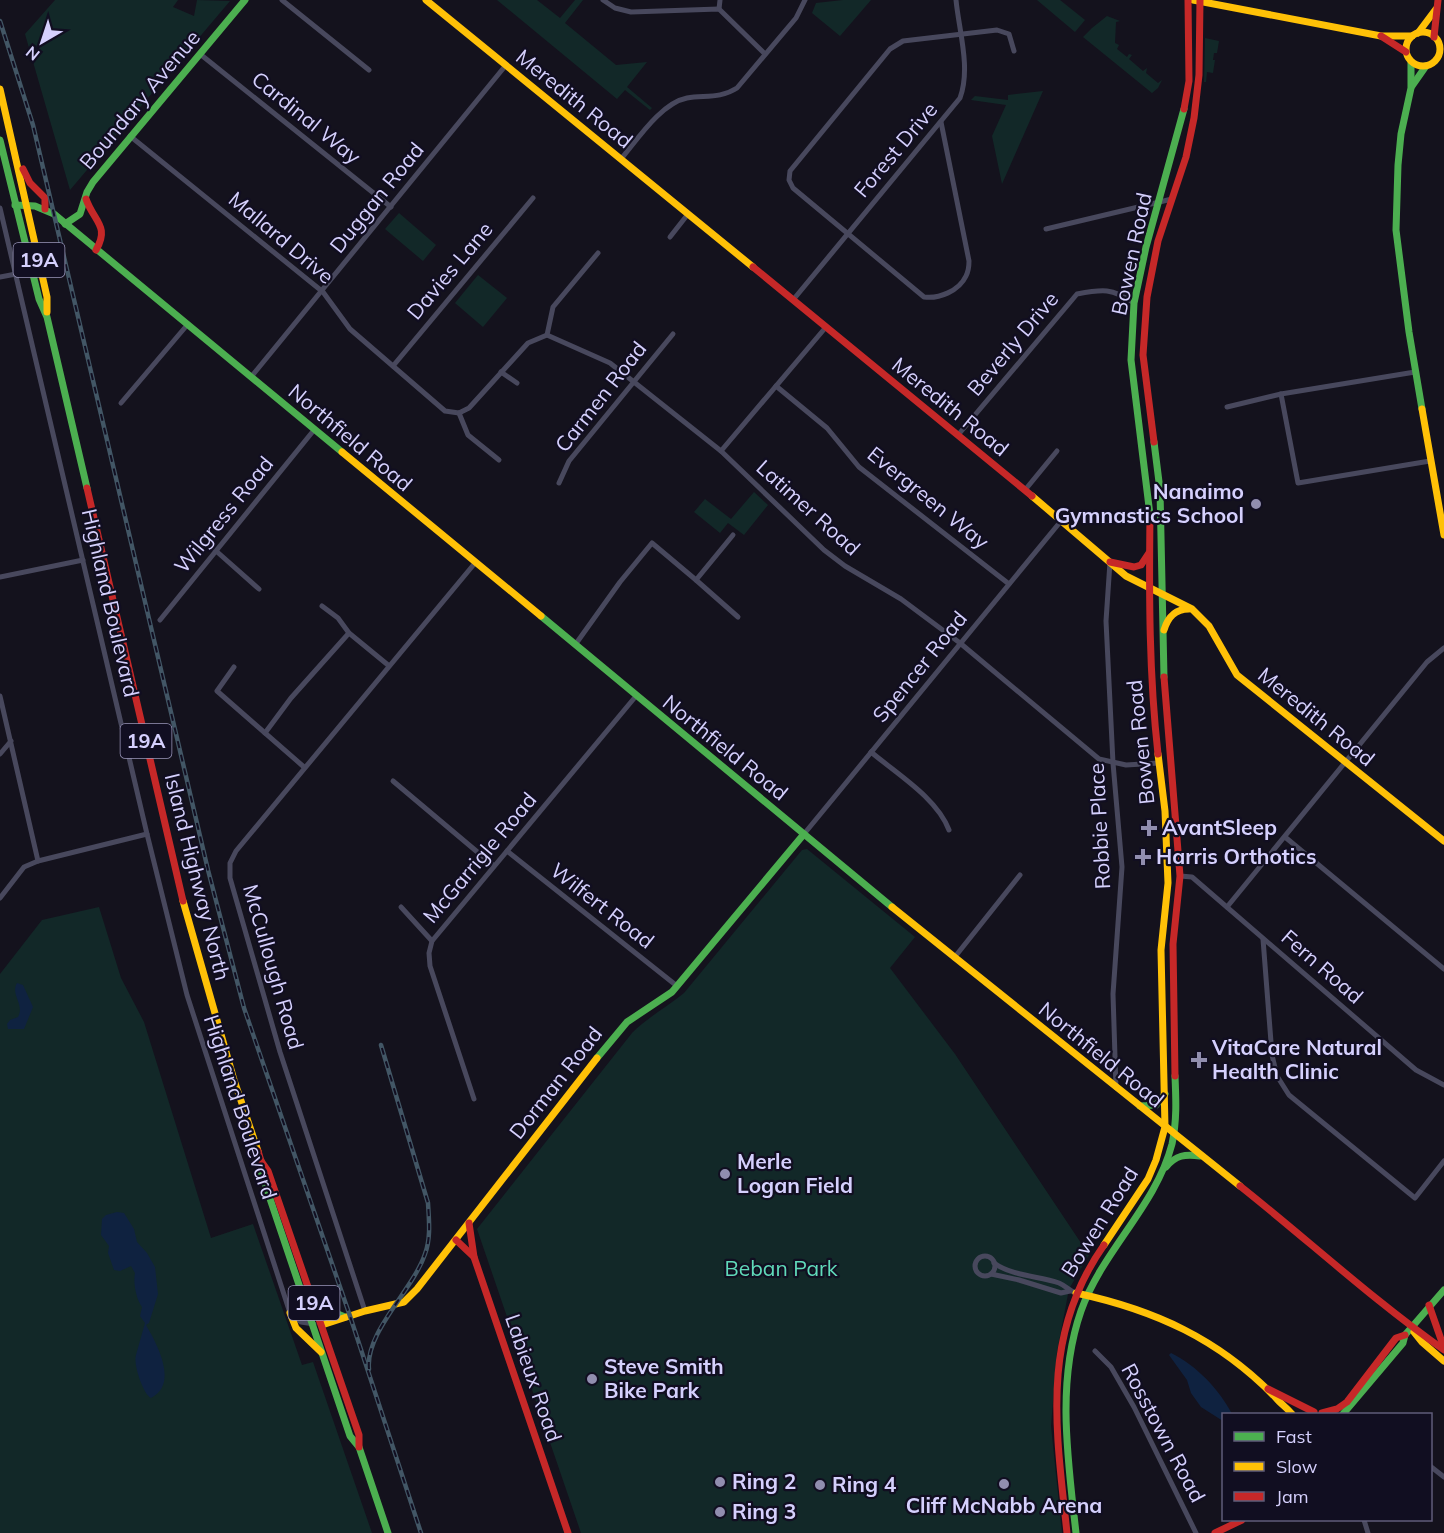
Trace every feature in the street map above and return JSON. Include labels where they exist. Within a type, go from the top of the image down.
[{"type":"street","name":"Boundary Avenue","points":[[65,224],[80,214],[93,182],[245,0]]},
{"type":"street","points":[[282,0],[369,70]]},
{"type":"street","name":"Meredith Road","points":[[427,0],[1025,489],[1126,576],[1192,609],[1209,626],[1237,675],[1444,841]]},
{"type":"street","points":[[603,0],[615,8],[631,12],[719,9],[765,54]]},
{"type":"street","points":[[719,9],[720,0]]},
{"type":"street","points":[[621,159],[656,118],[670,106],[685,98],[716,97],[728,94],[737,88],[796,18],[805,0]]},
{"type":"street","name":"Forest Drive","points":[[793,300],[960,98],[964,87],[965,72],[956,0]]},
{"type":"street","name":"Bowen Road","points":[[1067,1533],[1056,1422],[1056,1381],[1062,1339],[1073,1292],[1149,1177],[1160,1150],[1165,1127],[1161,950],[1168,883],[1165,811],[1152,702],[1150,511],[1131,360],[1134,303],[1146,247],[1183,116],[1189,81],[1188,0]]},
{"type":"street","points":[[1198,0],[1381,36],[1425,33],[1434,37]]},
{"type":"street","name":"Bowen Road","points":[[1076,1533],[1065,1425],[1065,1387],[1072,1341],[1088,1296],[1102,1268],[1140,1212],[1162,1171],[1174,1134],[1176,1111],[1173,944],[1180,876],[1164,696],[1160,490],[1143,355],[1146,297],[1158,241],[1186,157],[1194,118],[1198,75],[1198,0]]},
{"type":"street","points":[[1411,88],[1426,66],[1435,61],[1438,56],[1439,46],[1434,37],[1438,0]]},
{"type":"street","points":[[1406,52],[1407,44],[1425,26],[1436,9]]},
{"type":"street","points":[[941,122],[969,261],[967,275],[958,286],[937,298],[924,297],[793,188],[789,180],[790,171],[890,49],[903,41],[997,30],[1009,34],[1014,51]]},
{"type":"street","points":[[1381,36],[1406,52],[1412,62],[1426,66]]},
{"type":"street","name":"Cardinal Way","points":[[200,54],[391,207]]},
{"type":"street","points":[[1412,62],[1411,88],[1401,134],[1398,165],[1396,230],[1398,260],[1444,535]]},
{"type":"street","name":"Duggan Road","points":[[251,377],[506,66]]},
{"type":"street","name":"Island Highway North","points":[[0,89],[47,297],[47,317]]},
{"type":"street","name":"Mallard Drive","points":[[130,136],[323,292],[350,329],[445,411],[459,413]]},
{"type":"street","name":"Island Highway North","points":[[0,140],[39,298],[47,317],[190,930],[234,1080],[261,1161],[261,1172],[350,1436],[359,1447]]},
{"type":"street","points":[[16,156],[30,183],[45,198],[45,208]]},
{"type":"street","name":"Boundary Avenue","points":[[86,196],[90,210],[103,231],[102,240],[96,250]]},
{"type":"street","name":"Davies Lane","points":[[393,366],[533,198]]},
{"type":"street","points":[[1046,229],[1172,199]]},
{"type":"street","name":"Northfield Road","points":[[15,205],[27,204],[45,208],[65,224],[954,958],[1304,1237],[1410,1328],[1444,1349]]},
{"type":"street","name":"Highland Boulevard","points":[[0,208],[187,995],[290,1313]]},
{"type":"street","points":[[670,237],[688,214]]},
{"type":"street","points":[[499,460],[468,435],[459,413],[469,408],[528,343],[547,335],[553,307],[598,254]]},
{"type":"street","points":[[0,277],[16,274]]},
{"type":"street","name":"Beverly Drive","points":[[958,435],[1077,294],[1103,289],[1119,292],[1134,303]]},
{"type":"street","points":[[121,404],[188,324]]},
{"type":"street","points":[[721,451],[826,327]]},
{"type":"street","name":"Carmen Road","points":[[559,483],[569,461],[673,334]]},
{"type":"street","name":"Latimer Road","points":[[547,335],[610,363],[721,451],[824,550],[845,566],[901,599],[960,643],[1099,759],[1126,765],[1159,763]]},
{"type":"street","points":[[501,372],[517,383]]},
{"type":"street","points":[[1227,407],[1281,394],[1415,372]]},
{"type":"street","name":"Evergreen Way","points":[[776,386],[826,428],[859,466],[1009,584]]},
{"type":"street","points":[[1281,394],[1298,483],[1430,461]]},
{"type":"street","name":"Wilgress Road","points":[[160,620],[314,430]]},
{"type":"street","points":[[1025,489],[1057,451]]},
{"type":"street","name":"Spencer Road","points":[[804,834],[1061,521]]},
{"type":"street","points":[[696,580],[734,535]]},
{"type":"street","points":[[575,645],[620,582],[652,543],[738,617]]},
{"type":"street","points":[[215,550],[259,589]]},
{"type":"street","points":[[1110,562],[1134,567],[1141,565],[1150,551]]},
{"type":"street","points":[[0,577],[83,560]]},
{"type":"street","name":"McCullough Road","points":[[364,1311],[279,1052],[230,878],[230,863],[236,851],[304,767],[475,562]]},
{"type":"street","name":"Robbie Place","points":[[1110,562],[1106,621],[1113,763],[1122,867],[1113,994],[1116,1088]]},
{"type":"street","points":[[322,606],[338,618],[349,633],[388,665]]},
{"type":"street","points":[[1162,636],[1165,625],[1174,612],[1184,608],[1192,609]]},
{"type":"street","points":[[265,733],[291,698],[349,633]]},
{"type":"street","points":[[1227,907],[1427,662],[1444,648]]},
{"type":"street","points":[[234,667],[216,691],[304,767]]},
{"type":"street","points":[[0,696],[38,861]]},
{"type":"street","name":"McGarrigle Road","points":[[474,1099],[430,966],[429,953],[432,941],[636,696]]},
{"type":"street","points":[[0,754],[11,741]]},
{"type":"street","points":[[871,752],[932,802],[944,818],[949,830]]},
{"type":"street","points":[[393,781],[494,866]]},
{"type":"street","points":[[0,898],[24,867],[38,861],[147,834]]},
{"type":"street","name":"Dorman Road","points":[[322,1325],[364,1311],[404,1302],[417,1289],[618,1032],[627,1022],[672,992],[804,834]]},
{"type":"street","points":[[1285,837],[1444,969]]},
{"type":"street","name":"Wilfert Road","points":[[507,851],[677,986]]},
{"type":"street","points":[[954,958],[1020,875]]},
{"type":"street","name":"Fern Road","points":[[1180,876],[1192,877],[1416,1070],[1444,1085]]},
{"type":"street","points":[[401,907],[432,941]]},
{"type":"street","points":[[1263,939],[1272,1055],[1277,1076],[1288,1095],[1415,1198],[1444,1161]]},
{"type":"street","points":[[1140,1106],[1156,1105],[1165,1094]]},
{"type":"street","points":[[1162,1171],[1179,1154],[1201,1156]]},
{"type":"street","name":"Island Highway North","points":[[261,1161],[268,1170],[322,1325],[359,1435],[359,1447],[388,1533]]},
{"type":"street","points":[[469,1223],[474,1257]]},
{"type":"street","name":"Labieux Road","points":[[456,1240],[474,1257],[568,1533]]},
{"type":"street","points":[[1073,1292],[1061,1293],[1019,1280],[992,1274],[980,1275],[976,1270],[976,1264],[979,1259],[985,1257],[1005,1269],[1061,1284],[1073,1292],[1128,1305],[1176,1324],[1218,1350],[1268,1389],[1291,1413]]},
{"type":"street","points":[[992,1274],[995,1268],[994,1263]]},
{"type":"street","points":[[1344,1413],[1403,1343],[1410,1328],[1444,1290]]},
{"type":"street","points":[[310,1291],[322,1306],[345,1317]]},
{"type":"street","points":[[1429,1305],[1444,1349]]},
{"type":"street","points":[[290,1313],[301,1322],[322,1325]]},
{"type":"street","points":[[290,1313],[296,1328],[323,1354]]},
{"type":"street","name":"Northfield Road","points":[[1410,1328],[1444,1361]]},
{"type":"street","points":[[1268,1389],[1320,1413],[1337,1408],[1347,1402],[1396,1338],[1405,1335]]},
{"type":"street","name":"Rosstown Road","points":[[1095,1351],[1111,1368],[1134,1407],[1196,1533]]},
{"type":"street","points":[[1432,1467],[1444,1477]]},
{"type":"street","points":[[1215,1533],[1240,1521]]},
{"type":"green space","points":[[55,0],[178,0],[173,7],[194,16],[197,0],[230,1],[70,190],[25,34]]},
{"type":"green space","points":[[497,0],[537,0],[560,18],[575,0],[583,0],[565,23],[616,65],[647,62],[627,87],[652,108],[650,110],[625,90],[617,99]]},
{"type":"green space","points":[[871,0],[840,36],[812,13],[816,3]]},
{"type":"green space","points":[[1037,0],[1060,0],[1085,20],[1075,32]]},
{"type":"green space","points":[[1107,16],[1120,21],[1116,22],[1115,43],[1119,45],[1117,49],[1127,57],[1129,54],[1132,55],[1129,59],[1143,71],[1147,68],[1146,73],[1158,83],[1162,80],[1152,93],[1083,37]]},
{"type":"green space","points":[[1205,38],[1219,41],[1217,53],[1214,53],[1213,73],[1207,72],[1206,82],[1204,82]]},
{"type":"green space","points":[[1043,91],[1002,184],[992,136],[1006,105],[971,100],[975,96],[1008,100],[1008,95]]},
{"type":"green space","points":[[399,213],[436,245],[423,261],[385,229]]},
{"type":"green space","points":[[478,275],[507,298],[483,327],[455,303]]},
{"type":"green space","points":[[754,492],[768,505],[744,535],[728,523],[720,533],[694,512],[705,499],[731,519]]},
{"type":"green space","name":"Beban Park","points":[[807,849],[915,937],[890,968],[955,1054],[1089,1255],[1069,1289],[1057,1352],[1051,1426],[1062,1533],[581,1533],[477,1229],[632,1033],[684,993],[802,850]]},
{"type":"green space","points":[[99,907],[121,978],[144,1022],[211,1238],[253,1224],[302,1365],[313,1362],[372,1533],[0,1533],[0,974],[42,920]]},
{"type":"water","points":[[17,983],[23,985],[33,1007],[24,1029],[8,1029],[7,1024],[18,1017],[20,1012],[15,992]]},
{"type":"water","points":[[124,1213],[134,1229],[137,1242],[155,1267],[158,1294],[149,1323],[146,1325],[160,1353],[165,1374],[164,1383],[159,1392],[151,1398],[142,1385],[135,1359],[145,1323],[140,1316],[142,1307],[134,1281],[135,1273],[131,1266],[120,1271],[114,1270],[108,1253],[109,1246],[101,1235],[102,1219],[106,1215]]},
{"type":"water","points":[[1171,1353],[1190,1364],[1221,1396],[1231,1413],[1222,1413],[1222,1420],[1201,1407],[1191,1393],[1187,1380],[1169,1355]]},
{"type":"railway","points":[[0,21],[33,125],[208,870],[244,1008],[350,1316],[421,1533]]},
{"type":"railway","points":[[369,1369],[374,1340],[419,1268],[427,1248],[429,1229],[428,1203],[381,1045]]},
{"type":"traffic: fast","points":[[65,224],[80,214],[93,182],[245,0]]},
{"type":"traffic: fast","points":[[1411,62],[1411,88],[1401,134],[1398,165],[1396,230],[1422,409]]},
{"type":"traffic: fast","points":[[1412,86],[1426,66]]},
{"type":"traffic: fast","points":[[1150,515],[1131,360],[1134,303],[1146,247],[1184,109]]},
{"type":"traffic: fast","points":[[0,140],[39,299],[47,317],[87,488]]},
{"type":"traffic: fast","points":[[15,205],[35,206],[54,214],[342,452]]},
{"type":"traffic: fast","points":[[1154,442],[1160,490],[1164,677]]},
{"type":"traffic: fast","points":[[541,616],[892,907]]},
{"type":"traffic: fast","points":[[597,1058],[627,1022],[672,992],[804,834]]},
{"type":"traffic: fast","points":[[1076,1533],[1066,1422],[1066,1394],[1073,1338],[1090,1289],[1142,1208],[1164,1167],[1175,1127],[1175,1076]]},
{"type":"traffic: fast","points":[[1140,1106],[1156,1105],[1165,1094]]},
{"type":"traffic: fast","points":[[1166,1167],[1181,1156],[1200,1156]]},
{"type":"traffic: fast","points":[[261,1161],[261,1172],[350,1436],[359,1447],[388,1533]]},
{"type":"traffic: fast","points":[[1344,1413],[1403,1343],[1405,1335],[1444,1290]]},
{"type":"traffic: fast","points":[[314,1296],[328,1310],[345,1317]]},
{"type":"traffic: slow","points":[[426,0],[753,267]]},
{"type":"traffic: slow","points":[[1193,0],[1381,36],[1412,36]]},
{"type":"traffic: slow","points":[[1418,33],[1436,9]]},
{"type":"traffic: slow","points":[[1423,32],[1435,37],[1440,49],[1435,61],[1423,66],[1411,61],[1406,49],[1411,37],[1423,32]]},
{"type":"traffic: slow","points":[[0,89],[47,297],[47,312]]},
{"type":"traffic: slow","points":[[1422,409],[1444,535]]},
{"type":"traffic: slow","points":[[342,452],[541,616]]},
{"type":"traffic: slow","points":[[1032,496],[1126,576],[1192,609],[1209,626],[1237,675],[1444,841]]},
{"type":"traffic: slow","points":[[1164,630],[1173,615],[1180,610],[1189,609]]},
{"type":"traffic: slow","points":[[1104,1245],[1148,1179],[1165,1127],[1161,950],[1168,883],[1165,811],[1158,754]]},
{"type":"traffic: slow","points":[[183,901],[234,1080],[258,1151]]},
{"type":"traffic: slow","points":[[892,907],[1240,1186]]},
{"type":"traffic: slow","points":[[322,1325],[365,1311],[404,1302],[417,1289],[597,1058]]},
{"type":"traffic: slow","points":[[1076,1293],[1133,1308],[1159,1318],[1208,1343],[1254,1377],[1291,1413]]},
{"type":"traffic: slow","points":[[290,1313],[296,1328],[321,1352]]},
{"type":"traffic: slow","points":[[1414,1332],[1444,1361]]},
{"type":"traffic: jam","points":[[1184,109],[1189,81],[1188,0]]},
{"type":"traffic: jam","points":[[1154,442],[1143,355],[1147,297],[1158,241],[1186,157],[1194,118],[1199,75],[1200,0]]},
{"type":"traffic: jam","points":[[1434,37],[1438,0]]},
{"type":"traffic: jam","points":[[1381,36],[1406,52]]},
{"type":"traffic: jam","points":[[23,169],[30,183],[45,198],[45,209]]},
{"type":"traffic: jam","points":[[86,199],[101,229],[100,242],[96,250]]},
{"type":"traffic: jam","points":[[753,267],[1032,496]]},
{"type":"traffic: jam","points":[[87,488],[183,901]]},
{"type":"traffic: jam","points":[[1150,515],[1150,634],[1158,754]]},
{"type":"traffic: jam","points":[[1110,562],[1134,567],[1141,565],[1149,553]]},
{"type":"traffic: jam","points":[[1164,677],[1180,876],[1173,944],[1175,1076]]},
{"type":"traffic: jam","points":[[258,1151],[268,1171],[359,1435],[359,1447]]},
{"type":"traffic: jam","points":[[1240,1186],[1366,1290],[1444,1350]]},
{"type":"traffic: jam","points":[[469,1223],[474,1257]]},
{"type":"traffic: jam","points":[[456,1240],[474,1257],[568,1533]]},
{"type":"traffic: jam","points":[[1067,1533],[1057,1420],[1057,1384],[1061,1349],[1070,1314],[1084,1279],[1104,1245]]},
{"type":"traffic: jam","points":[[1429,1305],[1444,1348]]},
{"type":"traffic: jam","points":[[1322,1413],[1337,1409],[1347,1402],[1396,1338],[1405,1335]]},
{"type":"traffic: jam","points":[[1268,1389],[1314,1412]]},
{"type":"traffic: jam","points":[[1215,1533],[1240,1521]]},
{"type":"place","name":"Nanaimo Gymnastics School","points":[[1256,504]]},
{"type":"place","name":"AvantSleep","points":[[1149,828]]},
{"type":"place","name":"Harris Orthotics","points":[[1143,857]]},
{"type":"place","name":"VitaCare Natural Health Clinic","points":[[1199,1060]]},
{"type":"place","name":"Merle Logan Field","points":[[725,1174]]},
{"type":"place","name":"Steve Smith Bike Park","points":[[592,1379]]},
{"type":"place","name":"Ring 2","points":[[720,1482]]},
{"type":"place","name":"Cliff McNabb Arena","points":[[1004,1484]]},
{"type":"place","name":"Ring 4","points":[[820,1485]]},
{"type":"place","name":"Ring 3","points":[[720,1512]]}]
